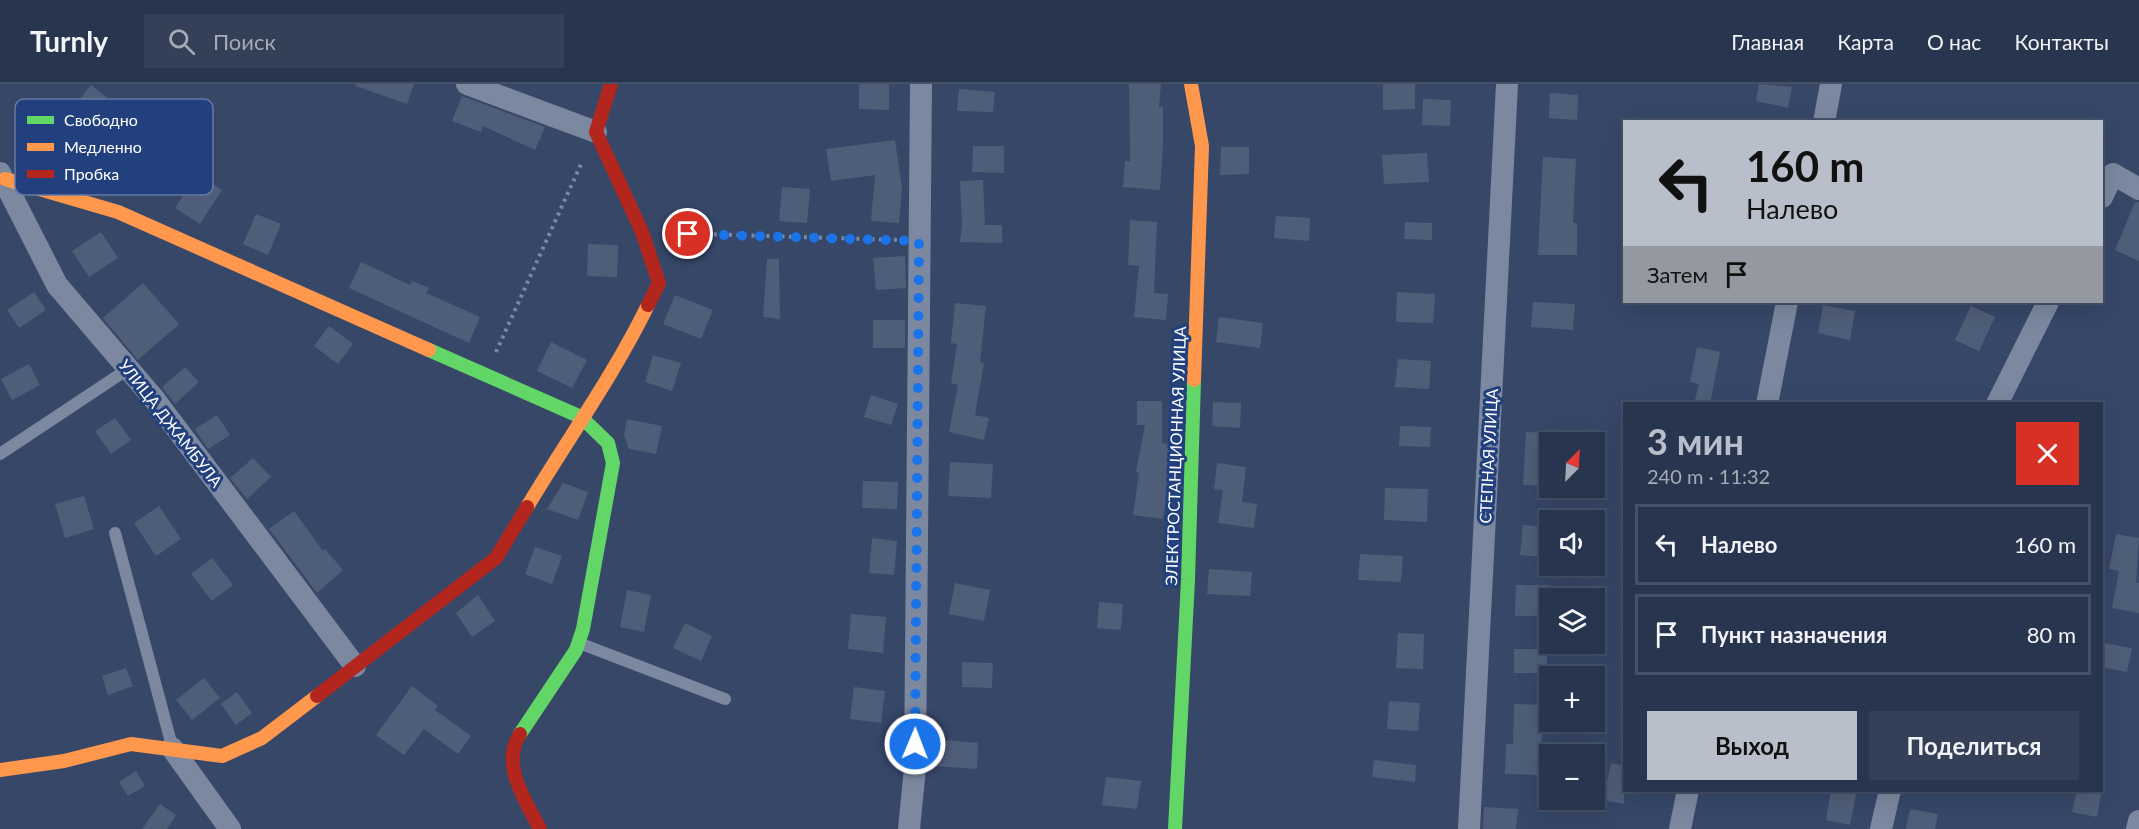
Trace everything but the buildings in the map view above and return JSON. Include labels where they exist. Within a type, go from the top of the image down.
[{"type":"street","points":[[467,84],[596,132]]},
{"type":"street","points":[[0,770],[64,761],[131,744],[222,756],[262,738],[496,558],[581,417],[623,356],[659,283],[642,232],[596,132],[610,84]]},
{"type":"street","points":[[909,829],[915,768],[921,84]]},
{"type":"street","name":"ЭЛЕКТРОСТАНЦИОННАЯ УЛИЦА","points":[[1175,829],[1188,580],[1202,146],[1191,84]]},
{"type":"street","name":"СТЕПНАЯ УЛИЦА","points":[[1469,829],[1507,84]]},
{"type":"street","points":[[1824,120],[1831,84]]},
{"type":"street","points":[[2103,195],[2113,174],[2139,189]]},
{"type":"street","name":"УЛИЦА ДЖАМБУЛА","points":[[2,176],[57,285],[155,400],[355,666]]},
{"type":"street","points":[[63,195],[118,212],[581,417],[608,442],[613,463],[578,643],[517,739],[512,757],[515,778],[540,829]]},
{"type":"street","points":[[1767,402],[1787,303]]},
{"type":"street","points":[[1998,402],[2048,303]]},
{"type":"street","points":[[172,748],[230,829]]},
{"type":"street","points":[[1680,829],[1688,792]]},
{"type":"street","points":[[1881,829],[1890,792]]},
{"type":"street","points":[[2137,829],[2139,821]]},
{"type":"lane","points":[[0,454],[128,369]]},
{"type":"lane","points":[[115,533],[172,748]]},
{"type":"lane","points":[[578,643],[725,699]]},
{"type":"path","points":[[486,375],[596,132]]},
{"type":"path","points":[[642,232],[919,241]]},
{"type":"traffic: fast","points":[[429,350],[581,417],[608,443],[613,463],[583,629],[576,650],[520,734]]},
{"type":"traffic: fast","points":[[1175,829],[1188,580],[1194,380]]},
{"type":"traffic: slow","points":[[1191,84],[1202,146],[1194,380]]},
{"type":"traffic: slow","points":[[5,179],[15,182]]},
{"type":"traffic: slow","points":[[60,195],[118,212],[429,350]]},
{"type":"traffic: slow","points":[[527,507],[605,382],[648,305]]},
{"type":"traffic: slow","points":[[0,770],[64,761],[131,744],[222,756],[262,738],[317,696]]},
{"type":"traffic: jam","points":[[611,84],[596,132],[642,232],[659,283],[648,305]]},
{"type":"traffic: jam","points":[[317,696],[496,558],[527,507]]},
{"type":"traffic: jam","points":[[520,734],[515,746],[514,770],[522,795],[540,829]]},
{"type":"route","points":[[688,234],[919,241],[915,744]]}]
